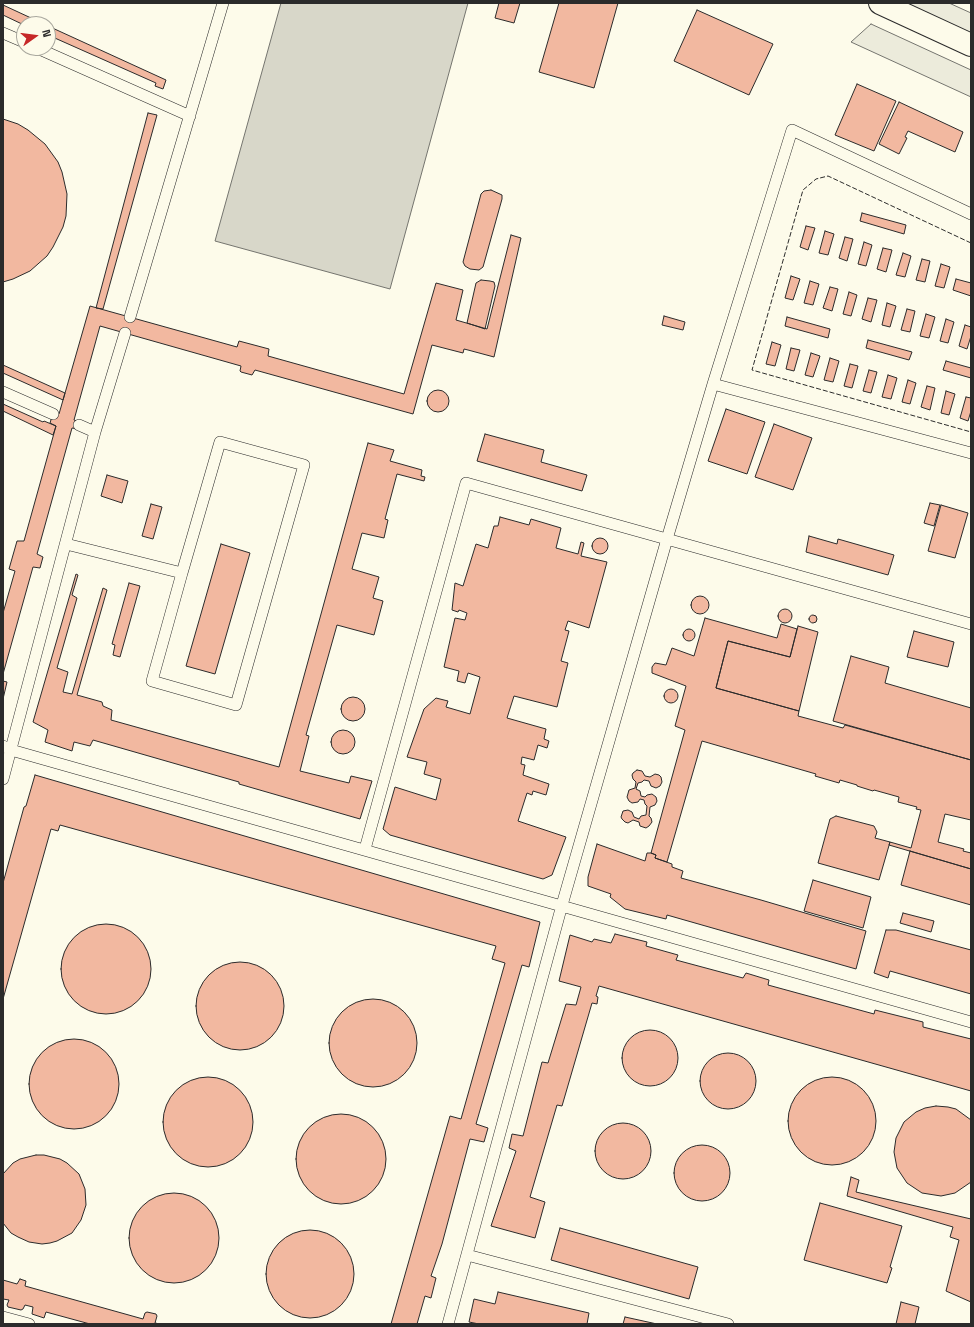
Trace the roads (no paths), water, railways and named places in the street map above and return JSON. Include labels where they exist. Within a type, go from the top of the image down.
[{"type":"main road","points":[[880,3],[971,45]]},
{"type":"lane","points":[[130,317],[223,3]]},
{"type":"lane","points":[[3,33],[16,39]]},
{"type":"lane","points":[[56,56],[190,116]]},
{"type":"lane","points":[[448,1324],[562,905],[713,384],[792,130],[971,214]]},
{"type":"lane","points":[[3,779],[7,748],[66,544],[95,432],[125,333]]},
{"type":"lane","points":[[713,384],[971,454]]},
{"type":"lane","points":[[3,392],[52,414]]},
{"type":"lane","points":[[80,425],[95,432]]},
{"type":"lane","points":[[220,442],[304,465],[236,705],[152,681],[182,574],[220,442]]},
{"type":"lane","points":[[365,849],[466,483],[971,624]]},
{"type":"lane","points":[[66,544],[182,574]]},
{"type":"lane","points":[[7,748],[971,1022]]},
{"type":"lane","points":[[467,1255],[728,1324]]},
{"type":"lane","points":[[3,1317],[29,1324]]}]
